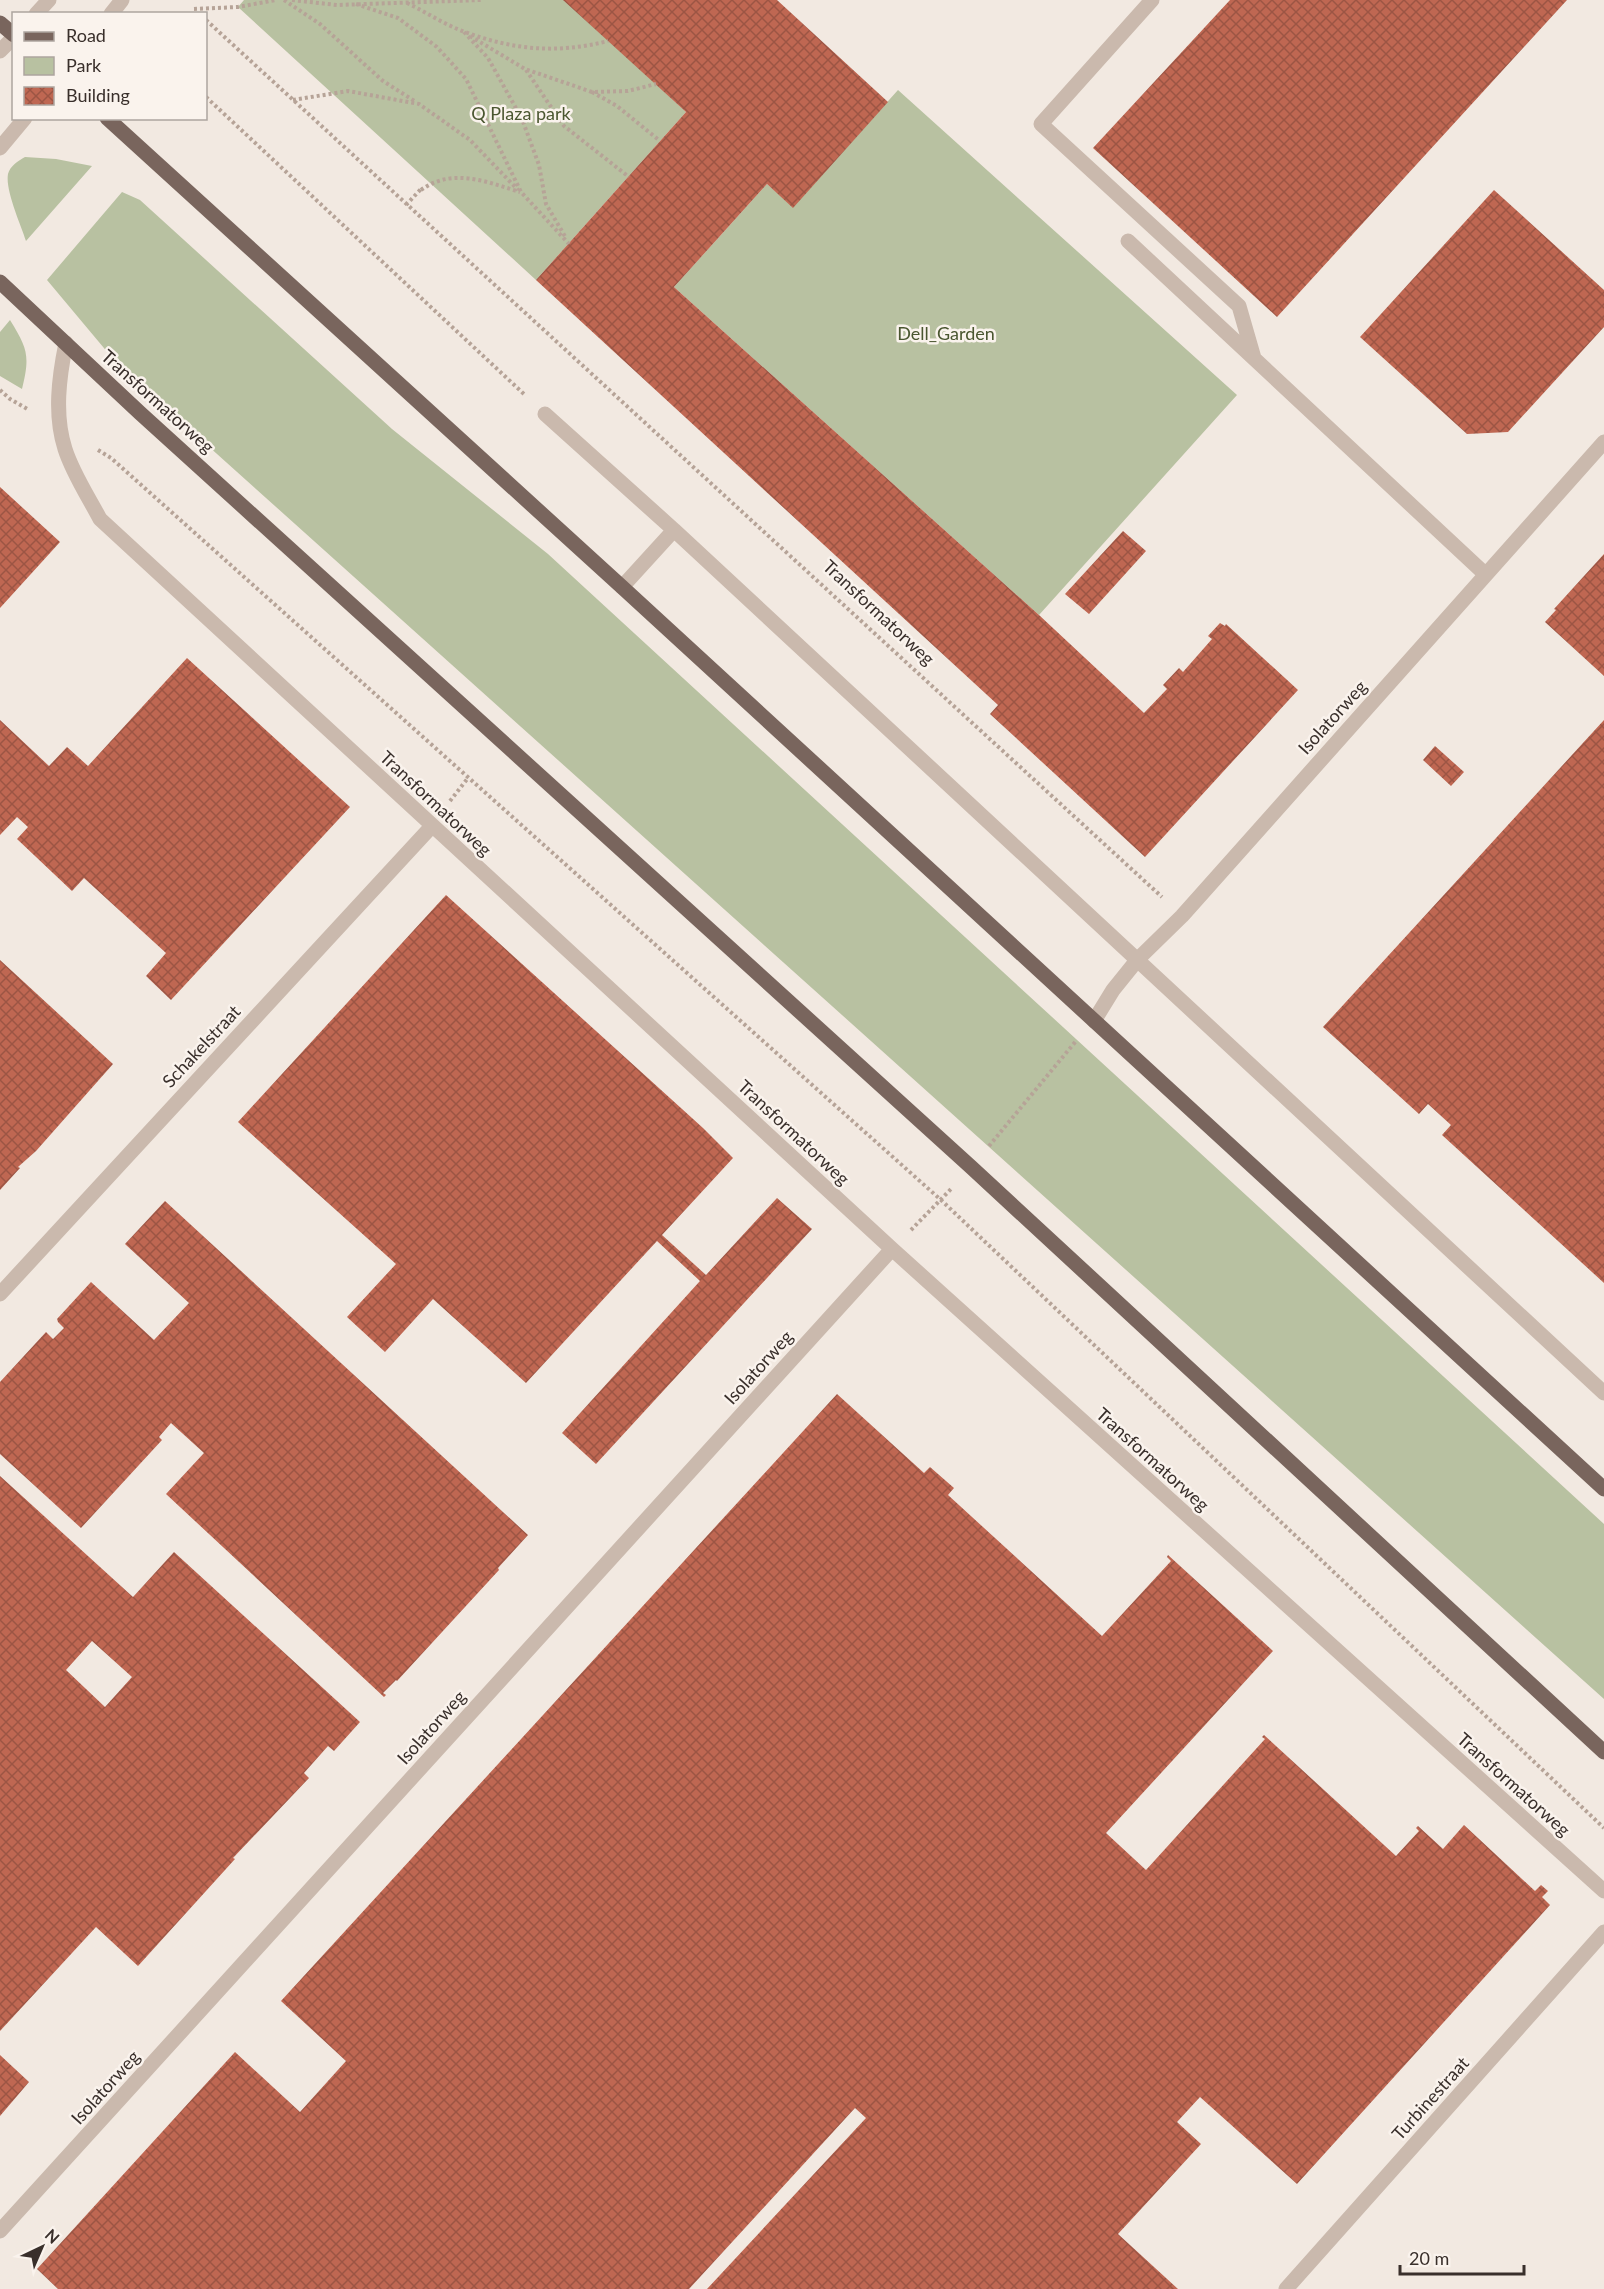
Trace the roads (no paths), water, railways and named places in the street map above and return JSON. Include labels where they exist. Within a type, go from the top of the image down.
[{"type":"main road","points":[[0,23],[12,34]]},
{"type":"main road","points":[[109,120],[622,587],[1604,1489]]},
{"type":"main road","name":"Transformatorweg","points":[[0,282],[971,1167],[1604,1752]]},
{"type":"street","points":[[38,12],[49,0]]},
{"type":"street","points":[[113,12],[122,0]]},
{"type":"street","points":[[1152,0],[1041,124],[1239,306],[1254,358]]},
{"type":"street","points":[[0,51],[12,38]]},
{"type":"street","points":[[0,148],[23,120]]},
{"type":"street","points":[[1128,241],[1485,574]]},
{"type":"street","name":"Transformatorweg","points":[[66,344],[60,372],[60,426],[64,448],[75,474],[100,519],[891,1249],[1604,1892]]},
{"type":"street","points":[[545,414],[674,530],[1603,1391]]},
{"type":"street","name":"Isolatorweg","points":[[1094,1021],[1113,990],[1138,959],[1182,916],[1604,442]]},
{"type":"street","points":[[622,587],[674,530]]},
{"type":"street","name":"Schakelstraat","points":[[0,1293],[432,826]]},
{"type":"street","name":"Isolatorweg","points":[[0,2231],[891,1249]]},
{"type":"street","name":"Turbinestraat","points":[[1286,2289],[1604,1932]]},
{"type":"park label","name":"Q Plaza park","points":[[521,113]]},
{"type":"park label","name":"Dell_Garden","points":[[946,333]]}]
